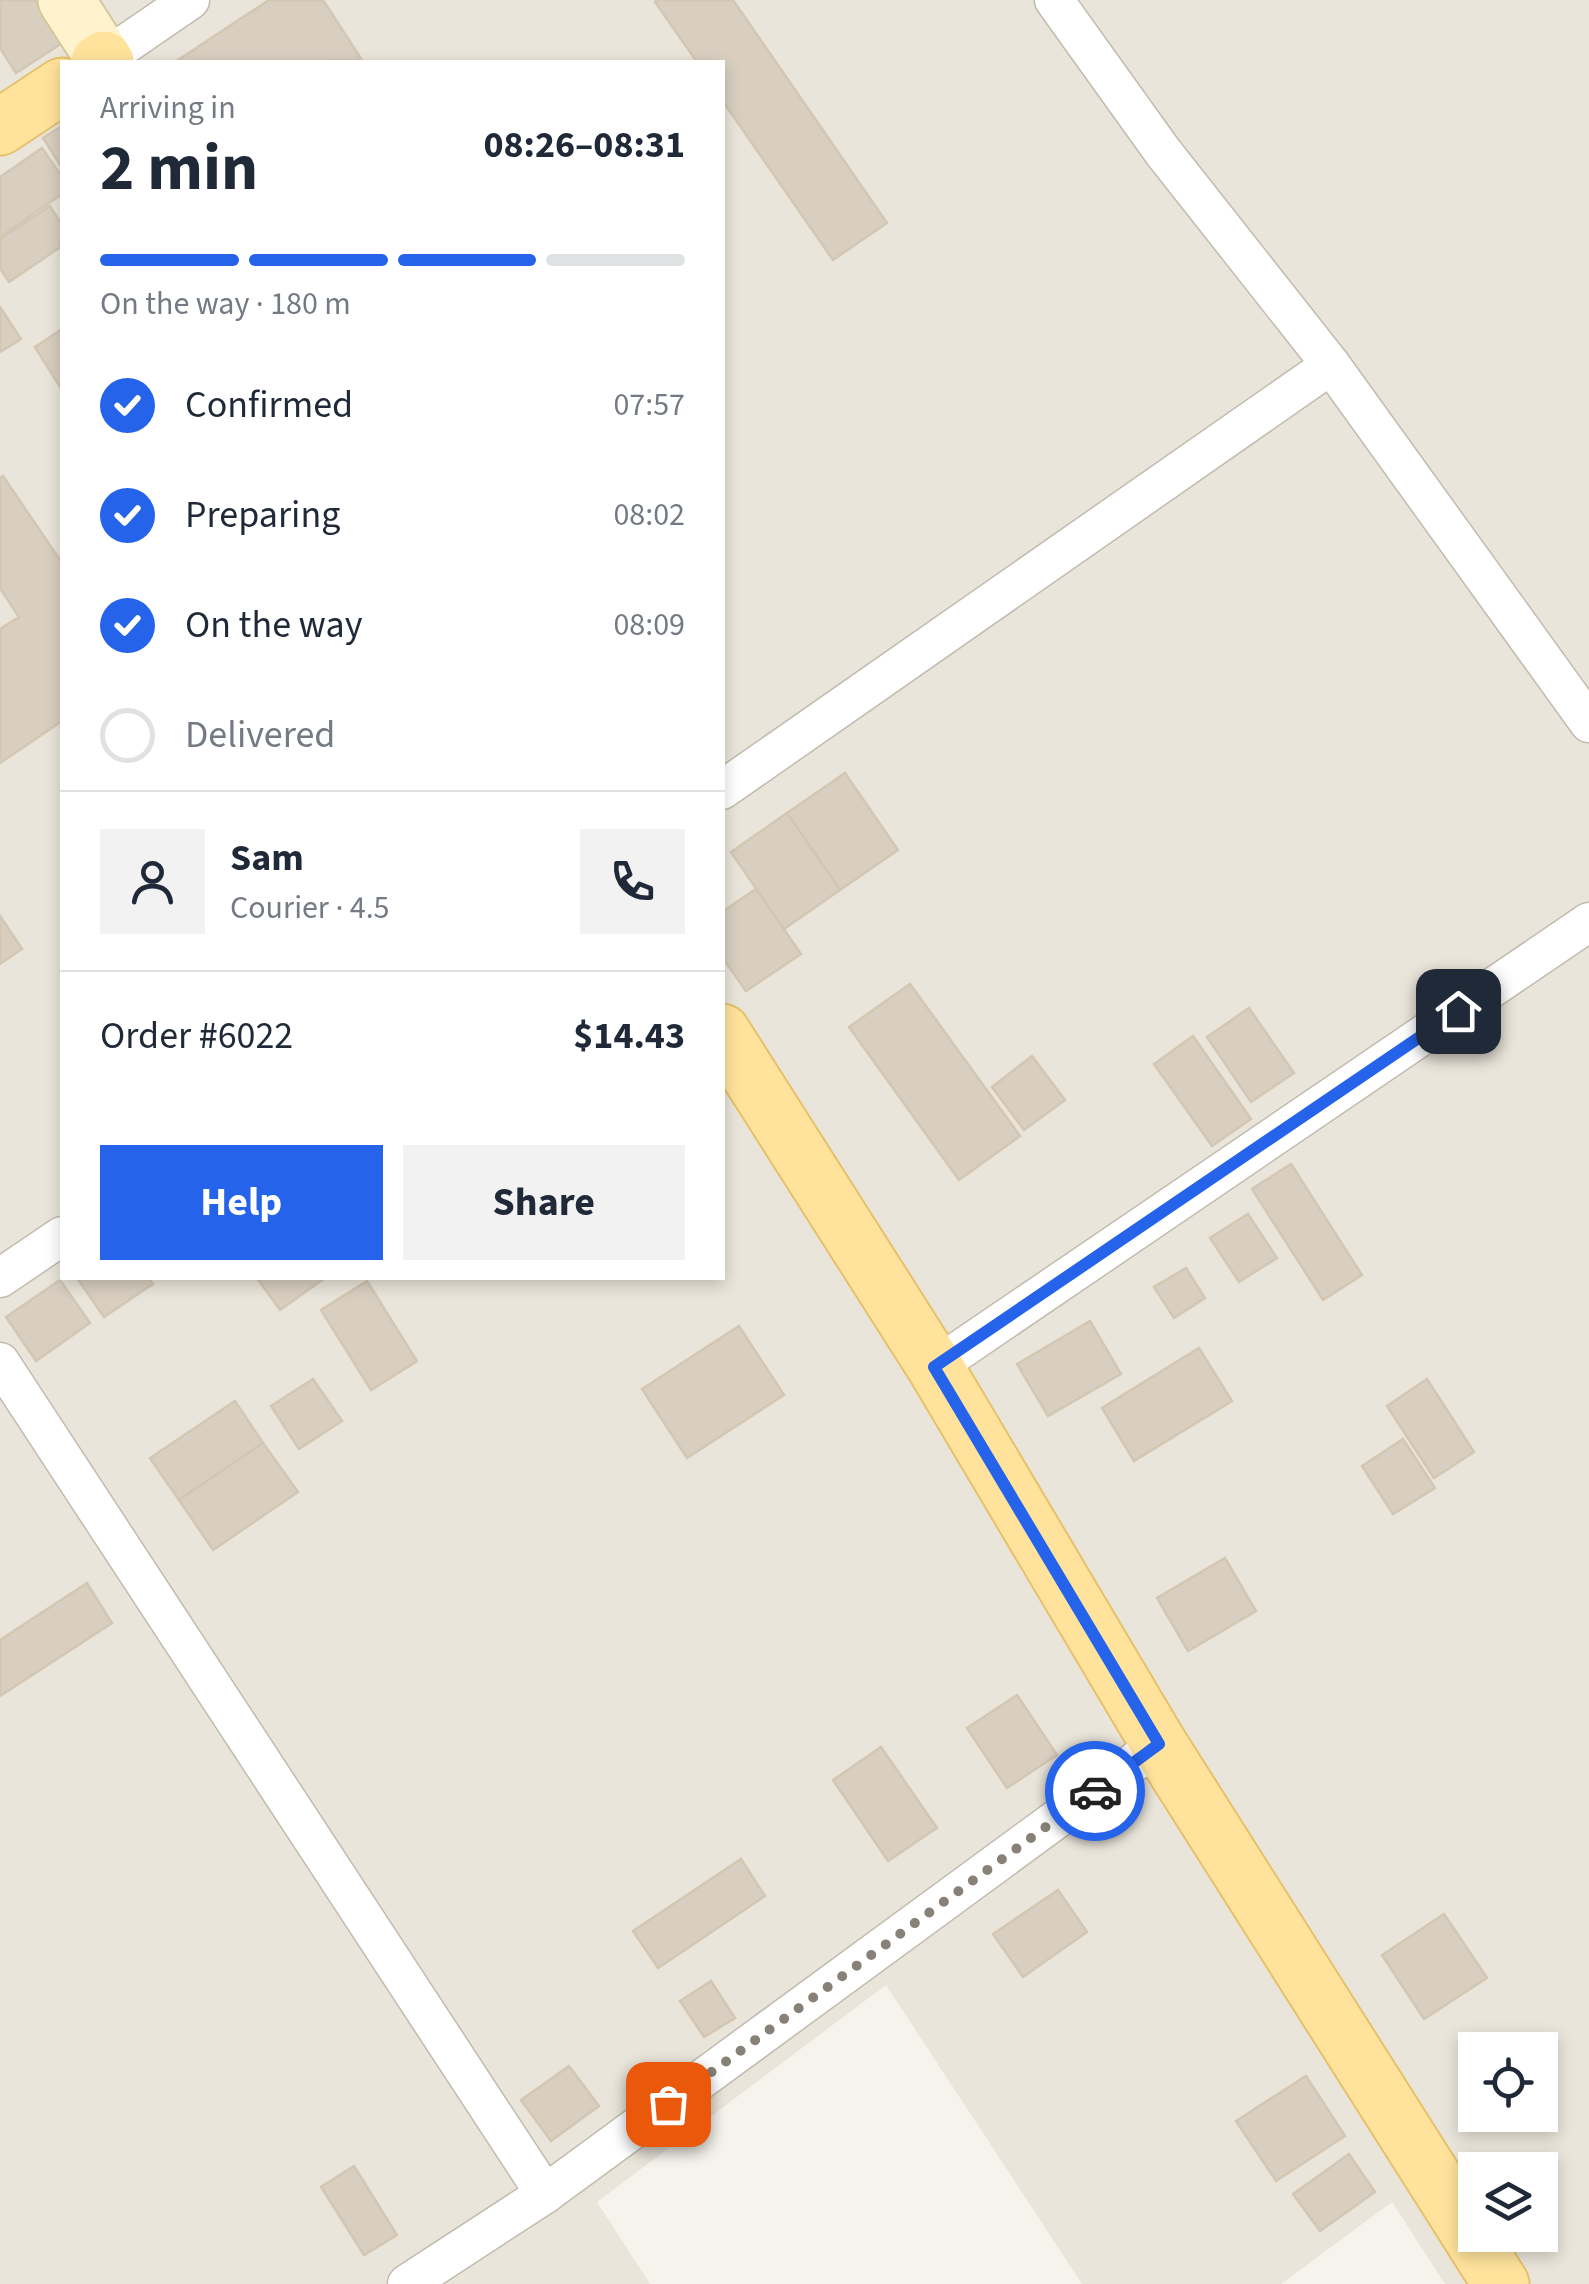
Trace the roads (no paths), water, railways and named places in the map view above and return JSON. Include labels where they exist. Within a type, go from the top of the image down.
[{"type":"main road","points":[[0,127],[60,89]]},
{"type":"main road","points":[[725,1037],[934,1367],[1159,1744],[1501,2284]]},
{"type":"street","points":[[66,0],[90,60]]},
{"type":"street","points":[[104,60],[190,0]]},
{"type":"street","points":[[1054,0],[1163,152],[1332,365],[1589,724]]},
{"type":"street","points":[[725,788],[1332,365]]},
{"type":"street","points":[[934,1367],[1589,922]]},
{"type":"street","points":[[0,1278],[60,1237]]},
{"type":"street","points":[[0,1362],[545,2194]]},
{"type":"street","points":[[407,2284],[545,2194],[1159,1744]]}]
